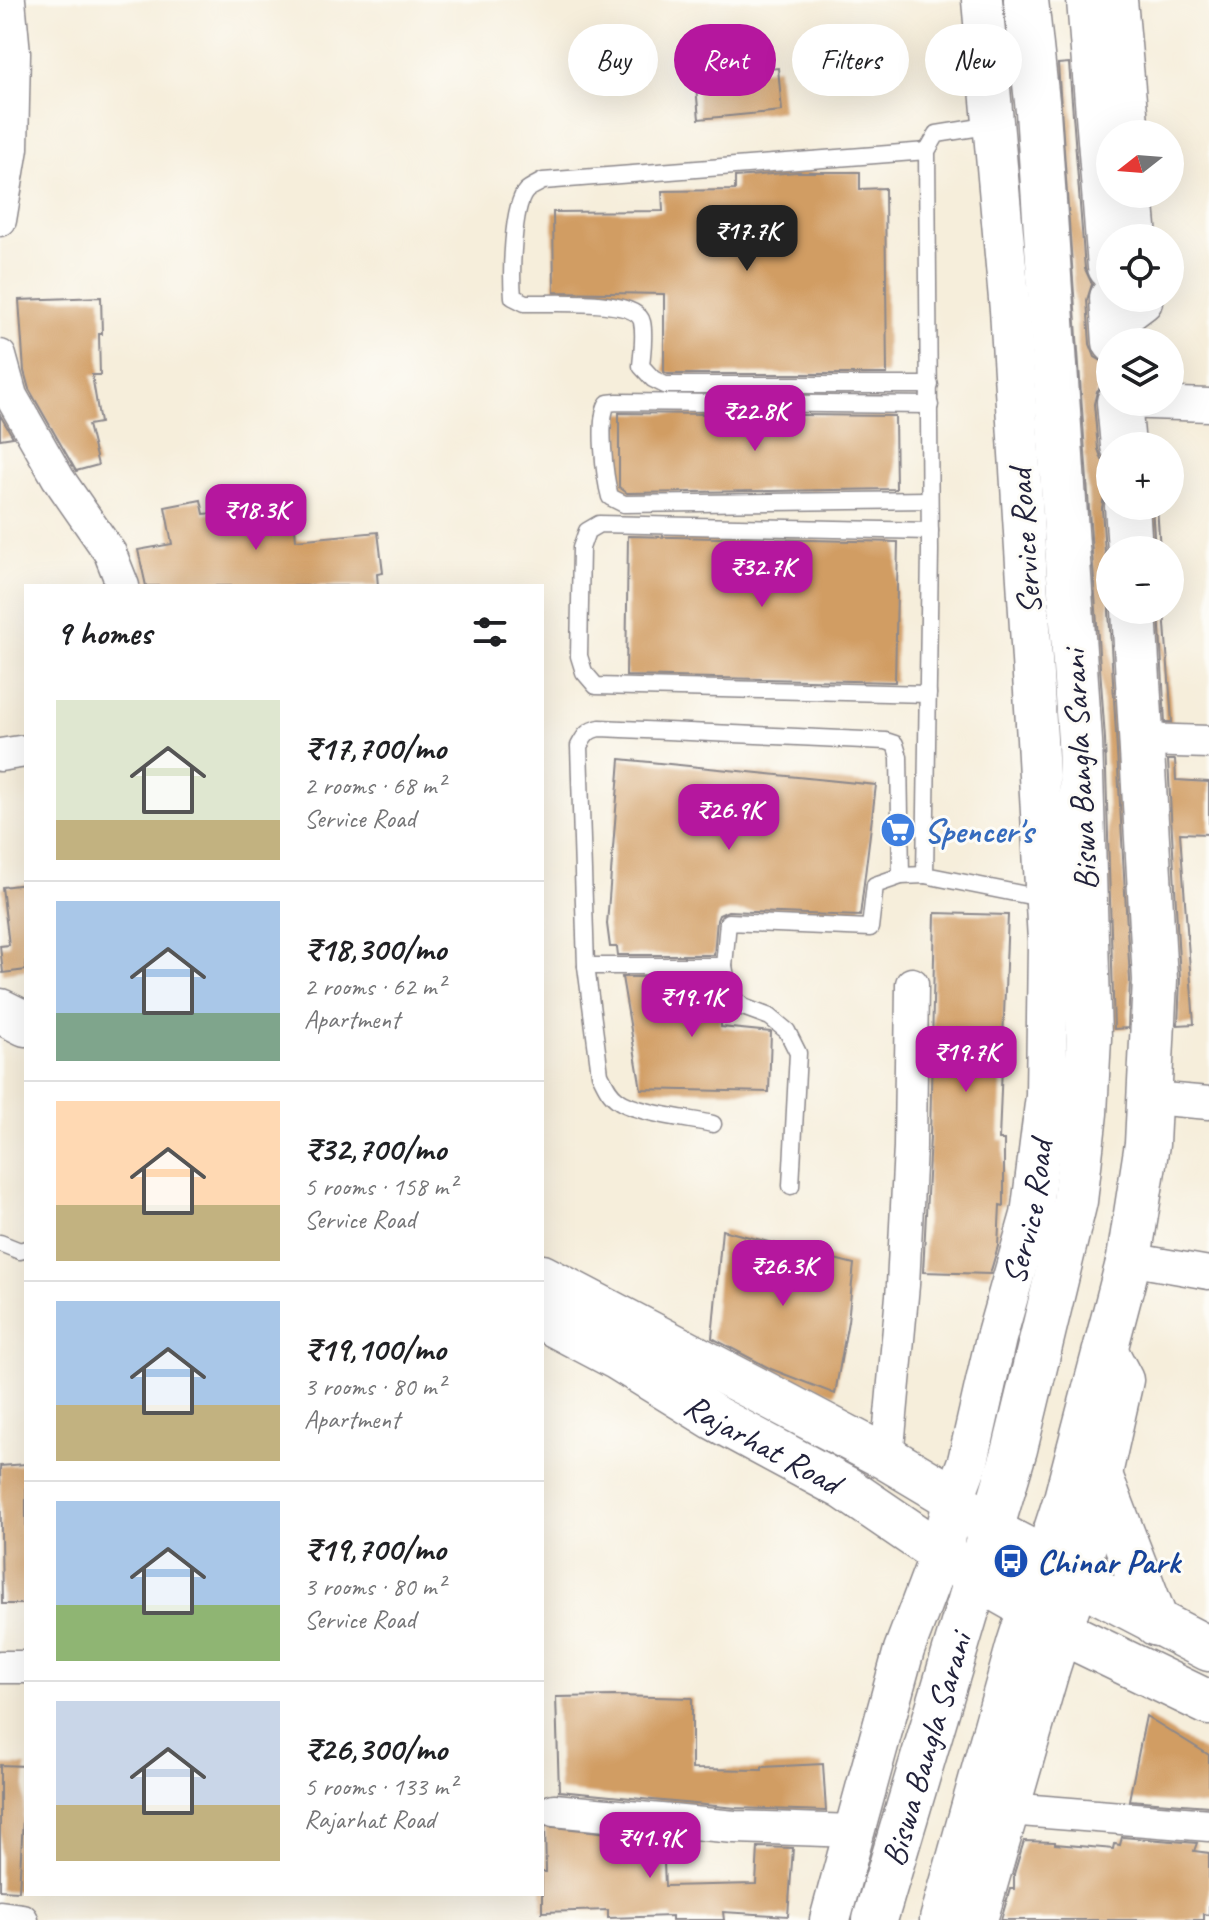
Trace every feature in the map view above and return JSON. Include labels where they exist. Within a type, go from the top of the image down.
[{"type":"main road","name":"Biswa Bangla Sarani","points":[[990,1530],[1012,1460],[1075,1201],[1088,1051],[1080,741],[1038,111],[1026,0]]},
{"type":"main road","points":[[1104,14],[1109,224]]},
{"type":"main road","name":"Biswa Bangla Sarani","points":[[1062,1570],[1066,1499],[1129,1259],[1151,1098],[1155,980],[1135,624]]},
{"type":"main road","points":[[0,1011],[24,1023]]},
{"type":"main road","points":[[0,1044],[24,1057]]},
{"type":"main road","name":"Rajarhat Road","points":[[544,1278],[887,1458],[954,1498],[990,1530]]},
{"type":"main road","name":"Rajarhat Road","points":[[544,1319],[618,1358],[715,1418],[845,1488],[977,1578]]},
{"type":"main road","points":[[1101,1478],[1157,1624]]},
{"type":"main road","points":[[1209,1649],[1157,1624],[990,1530],[977,1578],[1046,1620],[1209,1703]]},
{"type":"main road","points":[[1046,1620],[1062,1570]]},
{"type":"main road","name":"Biswa Bangla Sarani","points":[[875,1920],[977,1578]]},
{"type":"main road","name":"Biswa Bangla Sarani","points":[[942,1920],[1046,1620]]},
{"type":"street","points":[[0,220],[12,148],[14,53],[9,0]]},
{"type":"street","name":"Service Road","points":[[830,1920],[904,1650],[941,1552],[954,1498],[968,1461],[996,1338],[1031,1215],[1046,1096],[1046,899],[1012,342],[982,0]]},
{"type":"street","points":[[1104,14],[1126,120]]},
{"type":"street","points":[[0,356],[11,396],[58,478],[110,553],[122,584]]},
{"type":"street","points":[[1184,404],[1209,405]]},
{"type":"street","points":[[1143,740],[1209,742]]},
{"type":"street","points":[[0,755],[24,751]]},
{"type":"street","points":[[887,1458],[903,1285],[910,1147],[912,984]]},
{"type":"street","points":[[1151,1098],[1209,1103]]},
{"type":"street","points":[[1129,1259],[1209,1273]]},
{"type":"street","points":[[1062,1570],[1101,1478],[1123,1380],[1105,1346]]},
{"type":"street","points":[[977,1920],[1008,1809],[1046,1620]]},
{"type":"street","points":[[0,1667],[24,1667]]},
{"type":"street","points":[[1008,1809],[1209,1825]]},
{"type":"street","points":[[554,1810],[735,1827],[854,1831]]},
{"type":"street","points":[[0,1917],[22,1920]]},
{"type":"lane","points":[[925,875],[930,531],[927,151],[937,134],[995,125]]},
{"type":"lane","points":[[927,151],[543,181],[526,191],[518,205],[512,282],[513,297],[525,303],[616,305],[635,311],[642,321],[641,366],[653,379],[665,385],[930,385]]},
{"type":"lane","points":[[929,500],[624,504],[610,497],[603,416],[608,403],[617,402],[930,405]]},
{"type":"lane","points":[[928,694],[596,686],[584,672],[579,656],[581,548],[587,531],[599,524],[930,531]]},
{"type":"lane","points":[[713,1124],[637,1108],[619,1101],[606,1088],[600,1074],[586,966],[579,746],[590,730],[828,738],[895,744],[899,757],[901,876]]},
{"type":"lane","points":[[791,1186],[798,1053],[787,1031],[770,1017],[743,1007],[729,993],[724,966],[728,922],[870,928],[875,885],[901,876],[925,875],[1046,899]]},
{"type":"lane","points":[[586,966],[724,966]]},
{"type":"lane","points":[[0,1243],[24,1250]]},
{"type":"building","points":[[1069,63],[1085,269],[1092,284],[1087,300],[1090,344],[1096,358],[1096,520],[1103,520],[1104,536],[1096,536],[1096,610],[1058,64]]},
{"type":"building","points":[[776,68],[782,111],[699,119],[697,96],[776,96]]},
{"type":"building","points":[[797,172],[860,172],[860,189],[885,188],[887,374],[668,374],[664,372],[664,294],[554,292],[553,212],[663,211],[662,191],[735,190],[735,177]]},
{"type":"building","points":[[101,297],[100,375],[92,375],[100,423],[88,425],[98,465],[76,471],[29,389],[24,371],[19,300]]},
{"type":"building","points":[[619,413],[895,416],[896,489],[627,493],[619,487]]},
{"type":"building","points":[[0,415],[13,437],[0,439]]},
{"type":"building","points":[[201,500],[204,514],[293,506],[296,540],[378,532],[383,573],[377,574],[378,584],[146,584],[138,550],[172,544],[165,507]]},
{"type":"building","points":[[1153,520],[1158,520],[1159,536],[1154,536]]},
{"type":"building","points":[[628,536],[898,542],[895,682],[626,676]]},
{"type":"building","points":[[1097,624],[1110,624],[1130,980],[1128,1028],[1114,1029],[1105,739]]},
{"type":"building","points":[[1160,624],[1165,624],[1172,722],[1165,722]]},
{"type":"building","points":[[620,759],[876,785],[860,916],[728,911],[719,915],[717,920],[714,955],[618,955],[617,947],[610,947],[607,924]]},
{"type":"building","points":[[1168,760],[1175,760],[1176,780],[1209,782],[1209,834],[1180,833],[1194,1024],[1178,1025],[1180,979]]},
{"type":"building","points":[[24,884],[24,970],[3,973],[0,946],[9,945],[2,887]]},
{"type":"building","points":[[935,913],[1008,915],[999,1140],[1004,1140],[1004,1206],[1000,1205],[998,1246],[990,1274],[923,1272],[930,1137]]},
{"type":"building","points":[[622,977],[711,977],[709,987],[717,988],[720,999],[721,1027],[771,1032],[769,1092],[641,1089]]},
{"type":"building","points":[[722,1230],[854,1264],[835,1394],[771,1369],[712,1338]]},
{"type":"building","points":[[24,1464],[24,1604],[2,1604],[0,1466]]},
{"type":"building","points":[[556,1697],[692,1698],[692,1769],[762,1770],[762,1767],[823,1764],[826,1811],[736,1808],[559,1791]]},
{"type":"building","points":[[1146,1716],[1209,1755],[1209,1806],[1129,1800]]},
{"type":"building","points":[[0,1765],[24,1766],[19,1891],[0,1890]]},
{"type":"building","points":[[545,1826],[663,1839],[665,1886],[756,1884],[758,1847],[793,1848],[788,1916],[723,1912],[724,1920],[672,1920],[672,1916],[608,1918],[608,1910],[542,1912],[546,1872]]},
{"type":"building","points":[[1122,1837],[1197,1843],[1194,1851],[1209,1853],[1209,1915],[1204,1914],[1204,1920],[1001,1920],[1010,1889],[1014,1889],[1014,1874],[1024,1841],[1114,1849],[1115,1844],[1120,1845]]},
{"type":"place","name":"Spencer's","points":[[898,830]]},
{"type":"place","name":"Chinar Park","points":[[1011,1561]]}]
